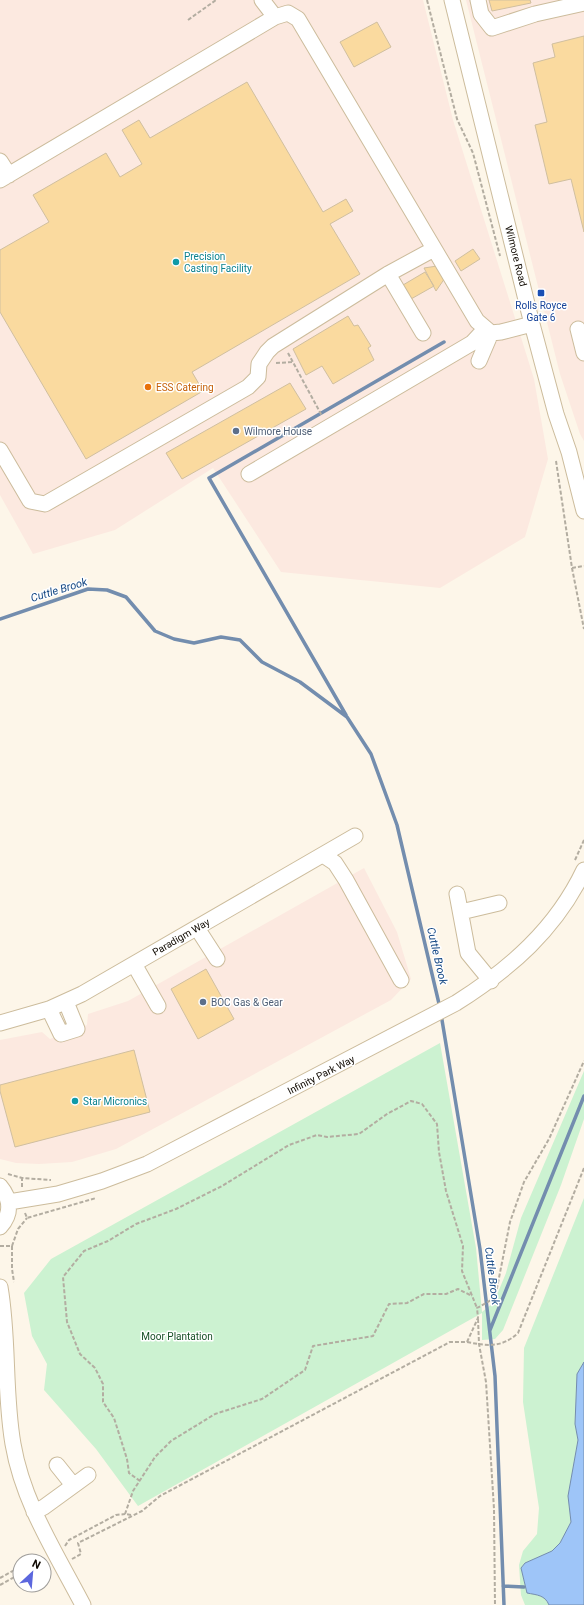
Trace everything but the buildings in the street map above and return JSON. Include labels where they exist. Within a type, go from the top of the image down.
[{"type":"street","points":[[262,0],[275,17]]},
{"type":"street","name":"Wilmore Road","points":[[452,0],[532,324],[584,511]]},
{"type":"street","points":[[478,0],[481,14],[492,28],[535,14],[584,4]]},
{"type":"street","points":[[0,161],[4,177],[275,17],[288,13],[298,20],[477,321],[488,331],[501,332],[532,324]]},
{"type":"street","points":[[0,450],[30,501],[45,504],[248,387],[258,377],[259,364],[266,352],[388,274],[434,249]]},
{"type":"street","points":[[388,274],[423,333]]},
{"type":"street","points":[[578,329],[584,353]]},
{"type":"street","points":[[479,361],[488,331]]},
{"type":"street","points":[[249,474],[472,343],[488,331]]},
{"type":"street","name":"Paradigm Way","points":[[0,1023],[50,1009],[66,1002],[355,836]]},
{"type":"street","points":[[323,855],[335,862],[401,980]]},
{"type":"street","name":"Infinity Park Way","points":[[9,1202],[58,1194],[102,1181],[147,1164],[413,1027],[456,1003],[491,981],[534,943],[562,907],[579,866]]},
{"type":"street","points":[[456,894],[461,912],[468,953],[491,981]]},
{"type":"street","points":[[461,912],[500,903]]},
{"type":"street","points":[[197,928],[217,959]]},
{"type":"street","points":[[134,964],[158,1006]]},
{"type":"street","points":[[50,1009],[61,1034],[77,1029],[66,1002]]},
{"type":"street","points":[[0,1227],[5,1222],[9,1212],[9,1202],[2,1180]]},
{"type":"street","points":[[7,1286],[6,1334],[10,1414],[13,1444],[19,1470],[34,1512],[60,1552],[83,1605]]},
{"type":"street","points":[[57,1465],[73,1486]]},
{"type":"street","points":[[34,1512],[44,1507],[88,1475]]},
{"type":"path","points":[[188,20],[216,0]]},
{"type":"path","points":[[427,0],[457,119],[473,153],[496,246],[502,261]]},
{"type":"path","points":[[282,342],[325,421]]},
{"type":"path","points":[[555,453],[572,568],[584,629]]},
{"type":"path","points":[[572,568],[584,566]]},
{"type":"path","points":[[579,866],[584,840]]},
{"type":"path","points":[[477,1308],[495,1298],[510,1222],[524,1182],[549,1139],[584,1061]]},
{"type":"path","points":[[140,1481],[129,1473],[128,1458],[114,1418],[103,1402],[103,1384],[95,1368],[80,1354],[67,1322],[63,1277],[84,1251],[108,1241],[136,1224],[176,1209],[222,1186],[289,1145],[317,1135],[327,1136],[360,1134],[387,1114],[411,1101],[422,1104],[437,1124],[439,1152],[446,1191],[463,1246],[462,1271],[477,1308],[479,1344],[486,1382],[494,1508],[495,1605]]},
{"type":"path","points":[[52,1554],[60,1552],[81,1554],[78,1543],[142,1511],[160,1496],[269,1437],[450,1342],[500,1344],[509,1342],[518,1333],[584,1168]]},
{"type":"path","points":[[2,1180],[22,1178],[52,1180]]},
{"type":"path","points":[[7,1286],[12,1269],[12,1246],[18,1229],[27,1218]]},
{"type":"path","points":[[0,1246],[12,1246]]},
{"type":"path","points":[[125,1514],[134,1491],[155,1457],[171,1441],[215,1414],[262,1399],[305,1370],[313,1346],[374,1336],[389,1304],[408,1303],[424,1294],[446,1294],[458,1289],[473,1296]]},
{"type":"path","points":[[467,1342],[478,1318]]},
{"type":"path","points":[[52,1563],[70,1540],[116,1515],[132,1515]]},
{"type":"path","points":[[0,1578],[12,1571]]},
{"type":"path","points":[[0,1585],[12,1578]]},
{"type":"shaded area","points":[[0,0],[423,0],[453,120],[534,379],[548,459],[525,537],[440,588],[281,572],[213,468],[115,530],[33,554],[0,495]]},
{"type":"shaded area","points":[[466,0],[584,0],[584,441],[580,434],[560,374]]},
{"type":"shaded area","points":[[364,868],[397,932],[411,979],[391,1000],[116,1149],[72,1162],[39,1164],[16,1163],[0,1159],[0,1040],[42,1032],[50,1039],[87,1025],[88,1014],[128,1001]]},
{"type":"green space","name":"Moor Plantation","points":[[440,1043],[476,1248],[482,1312],[494,1302],[506,1273],[521,1218],[584,1071],[584,1119],[561,1185],[503,1330],[495,1339],[482,1340],[482,1313],[138,1506],[96,1449],[44,1390],[47,1364],[32,1336],[24,1293],[51,1259]]},
{"type":"green space","points":[[584,1198],[584,1362],[577,1374],[575,1424],[578,1440],[568,1496],[571,1522],[560,1543],[552,1551],[525,1563],[521,1568],[527,1593],[543,1597],[549,1605],[525,1605],[521,1595],[519,1565],[523,1551],[537,1534],[539,1508],[523,1402],[524,1348]]},
{"type":"water","points":[[584,1362],[584,1605],[549,1605],[543,1597],[527,1593],[521,1568],[525,1563],[552,1551],[560,1543],[571,1522],[568,1496],[578,1440],[575,1424],[577,1374]]},
{"type":"waterway","points":[[346,715],[209,478],[444,342]]},
{"type":"waterway","name":"Cuttle Brook","points":[[0,619],[88,589],[107,590],[126,597],[155,631],[174,639],[194,643],[221,637],[240,640],[262,662],[300,682],[347,717],[371,754],[397,825],[440,1008]]},
{"type":"waterway","name":"Cuttle Brook","points":[[441,1014],[480,1249],[495,1376],[504,1605]]},
{"type":"waterway","points":[[490,1330],[584,1096]]},
{"type":"waterway","points":[[503,1586],[524,1587]]},
{"type":"place","name":"Precision Casting Facility","points":[[176,262]]},
{"type":"place","name":"Rolls Royce Gate 6","points":[[541,293]]},
{"type":"place","name":"ESS Catering","points":[[148,387]]},
{"type":"place","name":"Wilmore House","points":[[236,431]]},
{"type":"place","name":"BOC Gas & Gear","points":[[203,1002]]},
{"type":"place","name":"Star Micronics","points":[[75,1101]]}]
